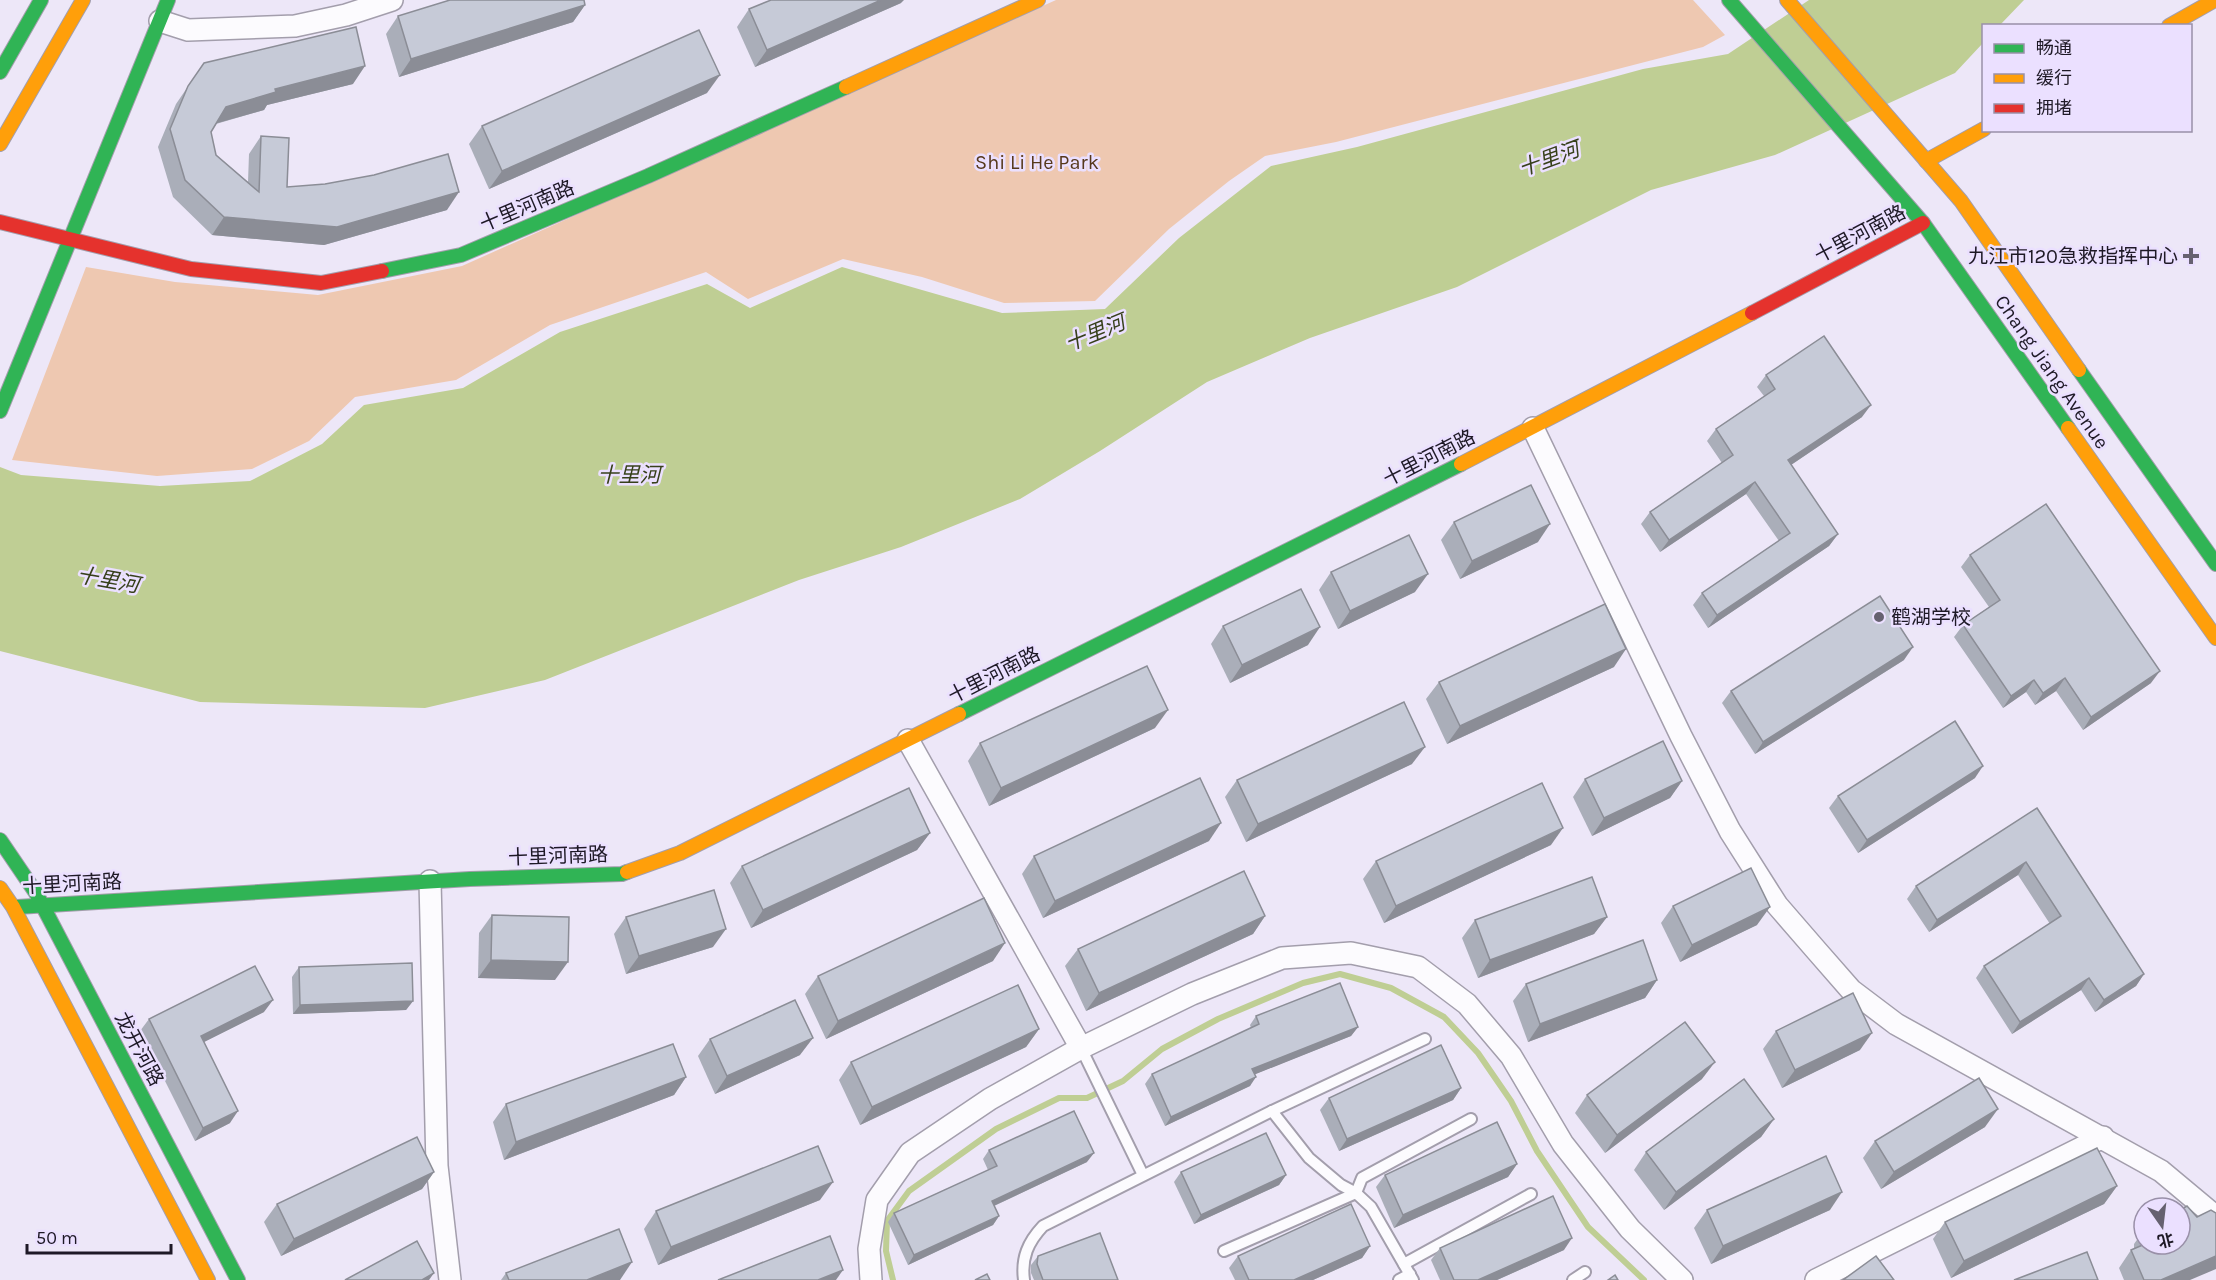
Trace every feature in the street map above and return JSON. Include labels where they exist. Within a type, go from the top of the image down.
[{"type":"street","points":[[0,72],[41,0]]},
{"type":"street","points":[[0,144],[83,0]]},
{"type":"street","points":[[0,411],[168,0]]},
{"type":"street","points":[[160,21],[188,30],[295,26],[346,15],[392,0]]},
{"type":"street","name":"十里河南路","points":[[0,222],[191,269],[321,283],[461,255],[648,176],[1038,0]]},
{"type":"street","name":"Chang Jiang Avenue","points":[[1728,0],[1923,222],[2216,638]]},
{"type":"street","name":"Chang Jiang Avenue","points":[[1786,0],[1961,201],[2216,564]]},
{"type":"street","points":[[2173,24],[2215,0]]},
{"type":"street","points":[[1926,161],[1982,130]]},
{"type":"street","name":"十里河南路","points":[[13,907],[430,881],[622,874],[680,853],[1533,428],[1923,222]]},
{"type":"street","points":[[1533,428],[1681,736],[1730,831],[1777,905],[1851,990],[1896,1024],[2161,1171],[2216,1217]]},
{"type":"street","points":[[908,740],[1081,1048]]},
{"type":"street","name":"龙开河路","points":[[0,840],[42,905],[238,1280]]},
{"type":"street","points":[[430,881],[437,1166],[450,1280]]},
{"type":"street","points":[[0,888],[13,907],[208,1280]]},
{"type":"street","points":[[871,1280],[869,1249],[877,1200],[910,1153],[990,1099],[1081,1048],[1192,994],[1282,958],[1352,953],[1418,967],[1467,1004],[1511,1056],[1563,1144],[1630,1229],[1682,1280]]},
{"type":"street","points":[[1816,1280],[2103,1137]]},
{"type":"lane","points":[[1024,1280],[1025,1254],[1030,1239],[1043,1226],[1272,1111],[1425,1039]]},
{"type":"lane","points":[[1081,1048],[1143,1175]]},
{"type":"lane","points":[[1272,1111],[1309,1158],[1341,1185],[1356,1192],[1371,1207],[1412,1277],[1399,1280]]},
{"type":"lane","points":[[1224,1251],[1356,1192],[1362,1178],[1471,1119]]},
{"type":"lane","points":[[1404,1264],[1531,1194]]},
{"type":"lane","points":[[1573,1280],[1584,1272]]},
{"type":"green space","name":"Shi Li He Park","points":[[1056,0],[1693,0],[1725,35],[1703,47],[1336,142],[1265,156],[1229,181],[1169,229],[1095,301],[1004,303],[922,277],[843,259],[748,299],[706,272],[550,325],[456,380],[355,397],[309,441],[252,469],[157,476],[12,460],[86,267],[175,282],[318,295],[462,266]]},
{"type":"water","name":"十里河","points":[[1809,0],[2024,0],[2001,24],[1982,24],[1982,44],[1955,73],[1775,155],[1651,190],[1457,287],[1310,338],[1207,382],[1020,499],[901,547],[799,580],[545,680],[425,708],[200,702],[0,651],[0,467],[21,475],[160,486],[250,481],[322,444],[364,405],[463,388],[560,332],[707,284],[750,308],[842,267],[1002,313],[1105,309],[1179,238],[1271,166],[1357,147],[1643,69],[1728,54]]},
{"type":"building","points":[[450,0],[584,0],[585,5],[411,59],[398,16]]},
{"type":"building","points":[[771,0],[881,0],[767,50],[749,9]]},
{"type":"building","points":[[356,27],[365,66],[275,89],[276,92],[226,107],[211,132],[216,155],[259,192],[261,136],[289,138],[287,187],[325,184],[374,175],[448,154],[459,192],[337,227],[224,217],[185,180],[170,129],[188,86],[204,63]]},
{"type":"building","points":[[699,30],[720,75],[502,171],[482,126]]},
{"type":"building","points":[[1824,336],[1871,405],[1788,460],[1838,534],[1717,615],[1702,593],[1790,533],[1755,482],[1669,540],[1650,512],[1733,455],[1716,429],[1775,389],[1766,375]]},
{"type":"building","points":[[1531,485],[1550,524],[1472,561],[1454,522]]},
{"type":"building","points":[[2046,504],[2160,671],[2091,717],[2065,678],[2043,693],[2034,680],[2011,696],[1963,625],[2000,600],[1970,555]]},
{"type":"building","points":[[1409,535],[1428,574],[1350,611],[1331,572]]},
{"type":"building","points":[[1301,589],[1320,627],[1242,665],[1223,626]]},
{"type":"building","points":[[1880,596],[1913,647],[1763,742],[1731,691]]},
{"type":"building","points":[[1605,604],[1626,649],[1460,726],[1439,682]]},
{"type":"building","points":[[1147,666],[1168,710],[1001,788],[980,743]]},
{"type":"building","points":[[1404,702],[1425,747],[1258,824],[1237,780]]},
{"type":"building","points":[[1955,721],[1983,766],[1867,840],[1838,796]]},
{"type":"building","points":[[1663,741],[1682,781],[1604,818],[1585,779]]},
{"type":"building","points":[[1200,778],[1221,823],[1055,901],[1034,856]]},
{"type":"building","points":[[1542,783],[1563,828],[1396,906],[1376,861]]},
{"type":"building","points":[[909,788],[930,833],[763,910],[742,866]]},
{"type":"building","points":[[2037,808],[2144,974],[2104,1000],[2089,978],[2020,1022],[1984,966],[2061,916],[2026,862],[1937,920],[1916,886]]},
{"type":"building","points":[[1751,868],[1770,907],[1692,945],[1673,906]]},
{"type":"building","points":[[1244,871],[1265,916],[1099,993],[1078,949]]},
{"type":"building","points":[[1592,877],[1607,917],[1490,960],[1475,920]]},
{"type":"building","points":[[714,890],[726,929],[639,956],[626,917]]},
{"type":"building","points":[[984,898],[1005,943],[838,1021],[818,976]]},
{"type":"building","points":[[492,915],[569,917],[568,962],[491,960]]},
{"type":"building","points":[[1643,940],[1657,980],[1540,1024],[1526,984]]},
{"type":"building","points":[[412,963],[413,1001],[300,1005],[299,967]]},
{"type":"building","points":[[255,966],[273,1000],[201,1036],[238,1111],[203,1128],[149,1019]]},
{"type":"building","points":[[1340,983],[1358,1027],[1252,1069],[1256,1077],[1171,1117],[1152,1074],[1259,1024],[1256,1016]]},
{"type":"building","points":[[1018,985],[1039,1029],[872,1107],[851,1062]]},
{"type":"building","points":[[1853,993],[1872,1033],[1795,1070],[1776,1031]]},
{"type":"building","points":[[795,1000],[813,1038],[727,1076],[710,1039]]},
{"type":"building","points":[[1685,1022],[1715,1062],[1617,1135],[1587,1095]]},
{"type":"building","points":[[673,1044],[686,1077],[516,1142],[506,1104]]},
{"type":"building","points":[[1441,1045],[1461,1088],[1347,1139],[1329,1098]]},
{"type":"building","points":[[1979,1078],[1998,1109],[1894,1172],[1875,1141]]},
{"type":"building","points":[[1744,1079],[1774,1119],[1676,1192],[1646,1152]]},
{"type":"building","points":[[1074,1111],[1094,1153],[992,1201],[999,1216],[914,1255],[894,1213],[997,1166],[989,1150]]},
{"type":"building","points":[[1497,1122],[1517,1164],[1403,1215],[1385,1175]]},
{"type":"building","points":[[1266,1133],[1286,1175],[1201,1215],[1181,1172]]},
{"type":"building","points":[[417,1137],[434,1172],[294,1239],[277,1204]]},
{"type":"building","points":[[818,1146],[833,1182],[671,1247],[656,1211]]},
{"type":"building","points":[[2097,1148],[2117,1186],[1964,1261],[1945,1222]]},
{"type":"building","points":[[1826,1156],[1842,1192],[1723,1246],[1707,1210]]},
{"type":"building","points":[[1553,1196],[1572,1238],[1478,1280],[1454,1280],[1440,1248]]},
{"type":"building","points":[[1351,1204],[1370,1246],[1294,1280],[1249,1280],[1238,1256]]},
{"type":"building","points":[[2211,1210],[2216,1213],[2216,1256],[2161,1280],[2144,1280],[2134,1256],[2192,1256],[2192,1212],[2197,1217]]},
{"type":"building","points":[[619,1229],[632,1262],[587,1280],[509,1280],[506,1273]]},
{"type":"building","points":[[1100,1233],[1118,1280],[1043,1280],[1037,1264],[1038,1256]]},
{"type":"building","points":[[830,1236],[843,1270],[818,1280],[718,1280]]},
{"type":"building","points":[[417,1241],[434,1273],[422,1280],[345,1280]]},
{"type":"building","points":[[2087,1252],[2098,1280],[2014,1280]]},
{"type":"building","points":[[1876,1256],[1894,1280],[1843,1280]]},
{"type":"building","points":[[987,1274],[990,1280],[975,1280]]},
{"type":"building","points":[[1615,1275],[1618,1280],[1608,1280]]},
{"type":"waterway","points":[[893,1280],[886,1251],[887,1221],[909,1191],[996,1129],[1059,1098],[1087,1098],[1123,1081],[1162,1049],[1218,1019],[1303,983],[1340,974],[1391,988],[1444,1017],[1478,1053],[1511,1101],[1537,1151],[1588,1227],[1644,1280]]},
{"type":"traffic: fast","points":[[0,72],[41,0]]},
{"type":"traffic: fast","points":[[0,411],[168,0]]},
{"type":"traffic: fast","points":[[1729,0],[1923,223],[2068,428]]},
{"type":"traffic: fast","points":[[382,271],[461,255],[648,176],[846,87]]},
{"type":"traffic: fast","points":[[2079,370],[2216,564]]},
{"type":"traffic: fast","points":[[959,714],[1461,464]]},
{"type":"traffic: fast","points":[[0,840],[36,893],[238,1280]]},
{"type":"traffic: fast","points":[[17,907],[470,879],[627,872]]},
{"type":"traffic: slow","points":[[0,144],[83,0]]},
{"type":"traffic: slow","points":[[846,87],[1038,0]]},
{"type":"traffic: slow","points":[[1787,0],[1961,201],[2079,370]]},
{"type":"traffic: slow","points":[[2173,24],[2215,0]]},
{"type":"traffic: slow","points":[[1926,161],[1982,130]]},
{"type":"traffic: slow","points":[[1461,464],[1752,313]]},
{"type":"traffic: slow","points":[[2068,428],[2216,638]]},
{"type":"traffic: slow","points":[[627,872],[680,853],[959,714]]},
{"type":"traffic: slow","points":[[0,888],[13,907],[208,1280]]},
{"type":"traffic: jam","points":[[0,222],[191,269],[321,283],[382,271]]},
{"type":"traffic: jam","points":[[1752,313],[1923,223]]},
{"type":"place","name":"九江市120急救指挥中心","points":[[2191,256]]},
{"type":"place","name":"鹤湖学校","points":[[1879,617]]}]
